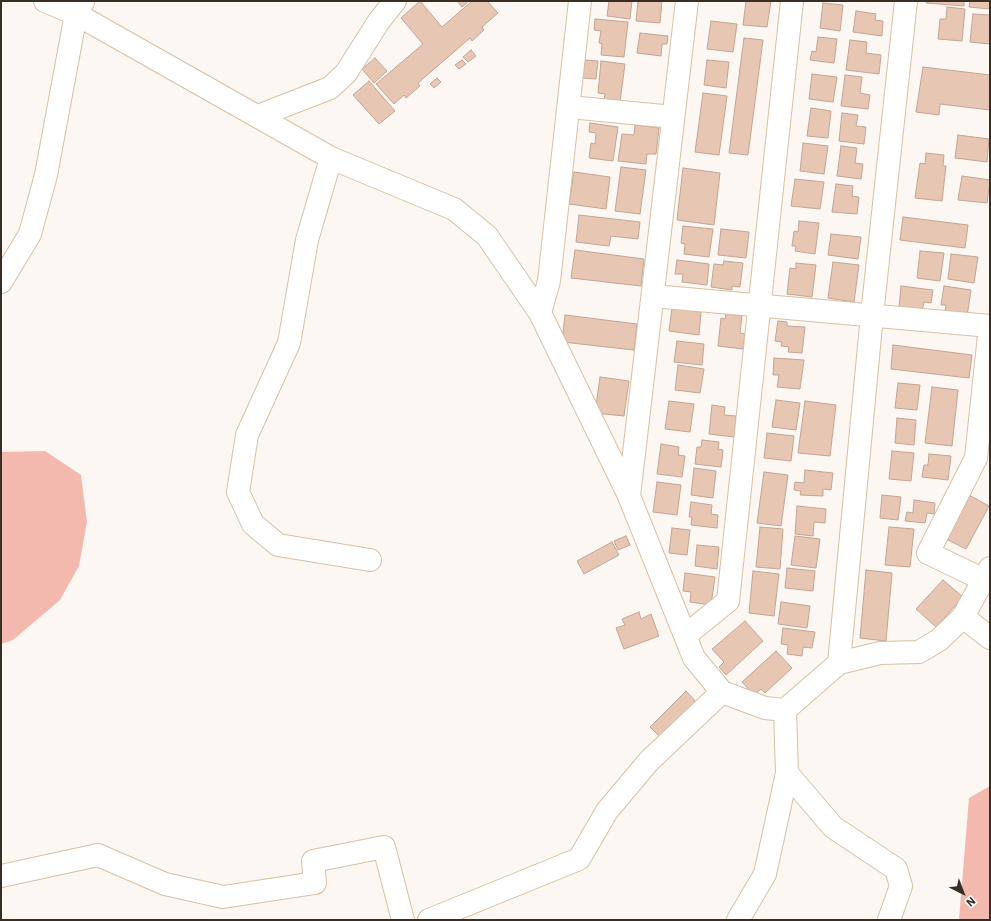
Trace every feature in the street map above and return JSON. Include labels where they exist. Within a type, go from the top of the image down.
[{"type":"street","points":[[258,116],[330,88],[346,73],[379,21],[395,1]]},
{"type":"street","points":[[540,313],[549,281],[570,107],[580,1]]},
{"type":"street","points":[[629,496],[688,1]]},
{"type":"street","points":[[686,635],[728,601],[761,305],[792,1]]},
{"type":"street","points":[[839,663],[872,316],[906,1]]},
{"type":"street","points":[[50,2],[80,7],[258,116],[331,158],[454,210],[487,236],[540,313],[629,496],[694,658],[722,692],[765,708],[785,710],[839,663],[880,653],[919,652],[939,640],[963,616],[987,574],[928,553],[976,458],[990,326],[653,296]]},
{"type":"street","points":[[1,282],[30,234],[46,175],[80,7]]},
{"type":"street","points":[[570,107],[673,117]]},
{"type":"street","points":[[331,158],[307,240],[289,343],[247,435],[238,492],[253,524],[278,545],[370,560]]},
{"type":"street","points":[[963,616],[990,638]]},
{"type":"street","points":[[429,920],[579,859],[607,811],[644,767],[722,692]]},
{"type":"street","points":[[738,920],[765,874],[787,773],[785,710]]},
{"type":"street","points":[[787,773],[833,827],[896,869],[901,886],[889,920]]},
{"type":"street","points":[[1,876],[98,855],[165,884],[223,897],[315,883],[313,861],[384,847],[403,920]]},
{"type":"shaded area","points":[[45,451],[81,475],[87,522],[79,566],[60,600],[13,640],[1,644],[1,452]]},
{"type":"shaded area","points":[[990,786],[990,920],[959,920],[969,798]]},
{"type":"building","points":[[420,1],[442,27],[472,1],[487,1],[498,13],[482,27],[484,30],[472,41],[470,38],[418,83],[420,86],[406,98],[404,95],[394,104],[376,84],[423,44],[401,18]]},
{"type":"building","points":[[457,1],[469,1],[462,7]]},
{"type":"building","points":[[609,1],[632,1],[630,19],[607,16]]},
{"type":"building","points":[[638,1],[662,1],[660,23],[636,21]]},
{"type":"building","points":[[746,1],[771,1],[767,27],[743,25]]},
{"type":"building","points":[[927,1],[964,1],[964,6],[926,3]]},
{"type":"building","points":[[970,1],[990,1],[990,9],[969,7]]},
{"type":"building","points":[[823,3],[843,5],[840,31],[820,28]]},
{"type":"building","points":[[947,7],[965,9],[962,41],[938,39],[940,19],[946,19]]},
{"type":"building","points":[[856,11],[876,14],[875,20],[883,21],[882,36],[853,32]]},
{"type":"building","points":[[973,14],[990,15],[990,44],[970,42]]},
{"type":"building","points":[[595,19],[628,22],[624,57],[601,55],[602,44],[599,43],[601,31],[594,30]]},
{"type":"building","points":[[711,21],[737,24],[733,52],[707,49]]},
{"type":"building","points":[[640,33],[668,36],[667,44],[662,44],[661,56],[637,53]]},
{"type":"building","points":[[818,37],[837,39],[834,63],[810,60],[812,51],[816,52]]},
{"type":"building","points":[[744,38],[763,40],[748,155],[729,153]]},
{"type":"building","points":[[850,40],[867,42],[866,53],[881,55],[879,74],[846,70]]},
{"type":"building","points":[[471,50],[476,56],[468,62],[463,57]]},
{"type":"building","points":[[375,58],[387,71],[374,83],[362,69]]},
{"type":"building","points":[[462,60],[466,64],[459,69],[455,65]]},
{"type":"building","points":[[584,60],[598,61],[596,79],[582,78]]},
{"type":"building","points":[[707,60],[729,62],[726,88],[704,85]]},
{"type":"building","points":[[601,61],[625,64],[620,102],[604,100],[605,94],[598,93]]},
{"type":"building","points":[[923,67],[990,75],[990,110],[940,104],[939,115],[916,112]]},
{"type":"building","points":[[812,74],[837,77],[833,102],[809,99]]},
{"type":"building","points":[[845,75],[862,77],[860,93],[870,95],[868,109],[841,106]]},
{"type":"building","points":[[437,78],[441,82],[434,88],[430,84]]},
{"type":"building","points":[[369,81],[395,111],[379,124],[353,95]]},
{"type":"building","points":[[703,93],[727,96],[719,155],[695,152]]},
{"type":"building","points":[[811,108],[831,111],[828,138],[807,136]]},
{"type":"building","points":[[842,113],[858,115],[856,126],[866,127],[864,144],[839,141]]},
{"type":"building","points":[[590,123],[618,127],[613,161],[589,158],[591,143],[595,144],[596,133],[589,132]]},
{"type":"building","points":[[635,125],[659,128],[656,154],[647,154],[646,164],[618,161],[622,134],[634,135]]},
{"type":"building","points":[[958,135],[989,139],[987,162],[955,158]]},
{"type":"building","points":[[803,143],[828,146],[824,174],[800,171]]},
{"type":"building","points":[[841,146],[857,148],[855,163],[863,164],[861,179],[837,176]]},
{"type":"building","points":[[926,153],[944,155],[943,166],[946,166],[942,201],[915,198],[920,163],[925,164]]},
{"type":"building","points":[[621,167],[646,170],[640,214],[615,211]]},
{"type":"building","points":[[683,168],[720,173],[714,225],[677,220]]},
{"type":"building","points":[[574,172],[610,177],[606,209],[569,204]]},
{"type":"building","points":[[962,176],[990,180],[987,203],[958,200]]},
{"type":"building","points":[[795,179],[824,182],[820,209],[791,206]]},
{"type":"building","points":[[836,184],[853,186],[852,196],[859,197],[857,214],[832,212]]},
{"type":"building","points":[[579,215],[640,222],[638,239],[611,236],[609,246],[576,242]]},
{"type":"building","points":[[903,217],[968,225],[965,248],[900,240]]},
{"type":"building","points":[[799,221],[819,223],[815,254],[795,251],[796,246],[792,246],[794,231],[798,232]]},
{"type":"building","points":[[683,226],[713,229],[709,257],[684,254],[685,244],[681,243]]},
{"type":"building","points":[[721,229],[749,232],[746,258],[718,255]]},
{"type":"building","points":[[831,234],[861,237],[858,259],[828,255]]},
{"type":"building","points":[[575,250],[644,259],[641,286],[571,278]]},
{"type":"building","points":[[920,251],[944,253],[940,281],[917,278]]},
{"type":"building","points":[[951,254],[978,257],[974,283],[948,279]]},
{"type":"building","points":[[677,260],[709,264],[707,285],[682,282],[683,274],[675,274]]},
{"type":"building","points":[[724,261],[743,263],[740,287],[732,286],[732,290],[711,287],[714,264],[723,265]]},
{"type":"building","points":[[833,262],[859,265],[854,302],[828,298]]},
{"type":"building","points":[[796,263],[816,265],[812,297],[787,294],[790,268],[796,269]]},
{"type":"building","points":[[901,286],[933,290],[931,303],[924,302],[922,311],[899,308]]},
{"type":"building","points":[[944,286],[971,290],[967,316],[945,313],[946,305],[941,305]]},
{"type":"building","points":[[672,308],[701,312],[699,335],[669,331]]},
{"type":"building","points":[[726,314],[742,316],[740,333],[745,334],[743,349],[718,346],[721,318],[725,319]]},
{"type":"building","points":[[565,315],[637,324],[634,350],[562,342]]},
{"type":"building","points":[[778,321],[787,322],[787,326],[805,327],[802,353],[788,352],[789,347],[781,346],[782,342],[775,341]]},
{"type":"building","points":[[677,341],[704,344],[702,365],[674,362]]},
{"type":"building","points":[[893,345],[972,355],[969,378],[891,369]]},
{"type":"building","points":[[774,358],[804,360],[800,389],[777,387],[779,375],[773,375]]},
{"type":"building","points":[[678,365],[704,369],[700,393],[675,390]]},
{"type":"building","points":[[600,377],[629,381],[624,416],[595,413]]},
{"type":"building","points":[[898,383],[920,385],[917,410],[895,408]]},
{"type":"building","points":[[932,387],[958,390],[952,446],[925,443]]},
{"type":"building","points":[[776,400],[800,403],[796,430],[772,427]]},
{"type":"building","points":[[669,401],[694,404],[690,432],[665,429]]},
{"type":"building","points":[[805,401],[836,405],[830,456],[798,453]]},
{"type":"building","points":[[712,405],[725,407],[724,415],[736,416],[734,437],[709,434]]},
{"type":"building","points":[[897,418],[916,420],[914,445],[895,443]]},
{"type":"building","points":[[767,433],[794,436],[791,461],[764,458]]},
{"type":"building","points":[[702,440],[719,442],[718,449],[723,450],[721,467],[695,464],[697,447],[701,447]]},
{"type":"building","points":[[661,444],[679,447],[678,455],[685,456],[682,477],[657,474]]},
{"type":"building","points":[[892,451],[914,453],[911,481],[889,479]]},
{"type":"building","points":[[929,454],[951,456],[948,480],[922,477],[924,465],[928,465]]},
{"type":"building","points":[[694,468],[716,471],[713,498],[691,495]]},
{"type":"building","points":[[805,470],[833,473],[831,490],[823,489],[823,496],[800,495],[801,491],[794,490],[795,482],[804,483]]},
{"type":"building","points":[[764,472],[788,475],[781,526],[757,523]]},
{"type":"building","points":[[657,482],[681,485],[677,515],[653,512]]},
{"type":"building","points":[[882,495],[901,497],[898,520],[880,518]]},
{"type":"building","points":[[969,495],[989,506],[966,549],[946,539]]},
{"type":"building","points":[[914,500],[935,503],[934,514],[927,513],[925,523],[905,521],[907,512],[913,513]]},
{"type":"building","points":[[691,502],[712,505],[711,514],[718,515],[717,528],[691,525],[692,517],[689,517]]},
{"type":"building","points":[[797,506],[826,509],[825,523],[814,522],[813,536],[795,534]]},
{"type":"building","points":[[760,527],[783,529],[780,569],[756,567]]},
{"type":"building","points":[[889,527],[914,529],[910,567],[885,565]]},
{"type":"building","points":[[672,528],[690,530],[687,555],[669,553]]},
{"type":"building","points":[[626,536],[630,545],[618,550],[614,541]]},
{"type":"building","points":[[795,536],[820,539],[816,568],[791,565]]},
{"type":"building","points":[[612,542],[619,555],[584,574],[577,561]]},
{"type":"building","points":[[697,545],[719,547],[717,569],[695,566]]},
{"type":"building","points":[[787,568],[815,571],[813,591],[785,588]]},
{"type":"building","points":[[866,570],[892,573],[886,641],[860,638]]},
{"type":"building","points":[[753,571],[779,574],[774,616],[749,613]]},
{"type":"building","points":[[685,573],[715,577],[711,605],[690,602],[691,592],[683,591]]},
{"type":"building","points":[[943,580],[963,597],[936,627],[916,609]]},
{"type":"building","points":[[781,602],[810,606],[807,628],[778,624]]},
{"type":"building","points":[[639,612],[641,619],[651,614],[659,636],[624,649],[616,628],[625,625],[622,619]]},
{"type":"building","points":[[745,621],[763,641],[726,675],[719,667],[724,662],[712,649]]},
{"type":"building","points":[[783,628],[815,632],[812,648],[803,647],[802,656],[787,654],[788,645],[781,644]]},
{"type":"building","points":[[776,651],[792,668],[765,693],[761,689],[754,695],[742,682]]},
{"type":"building","points":[[686,691],[697,703],[662,739],[650,727]]}]
